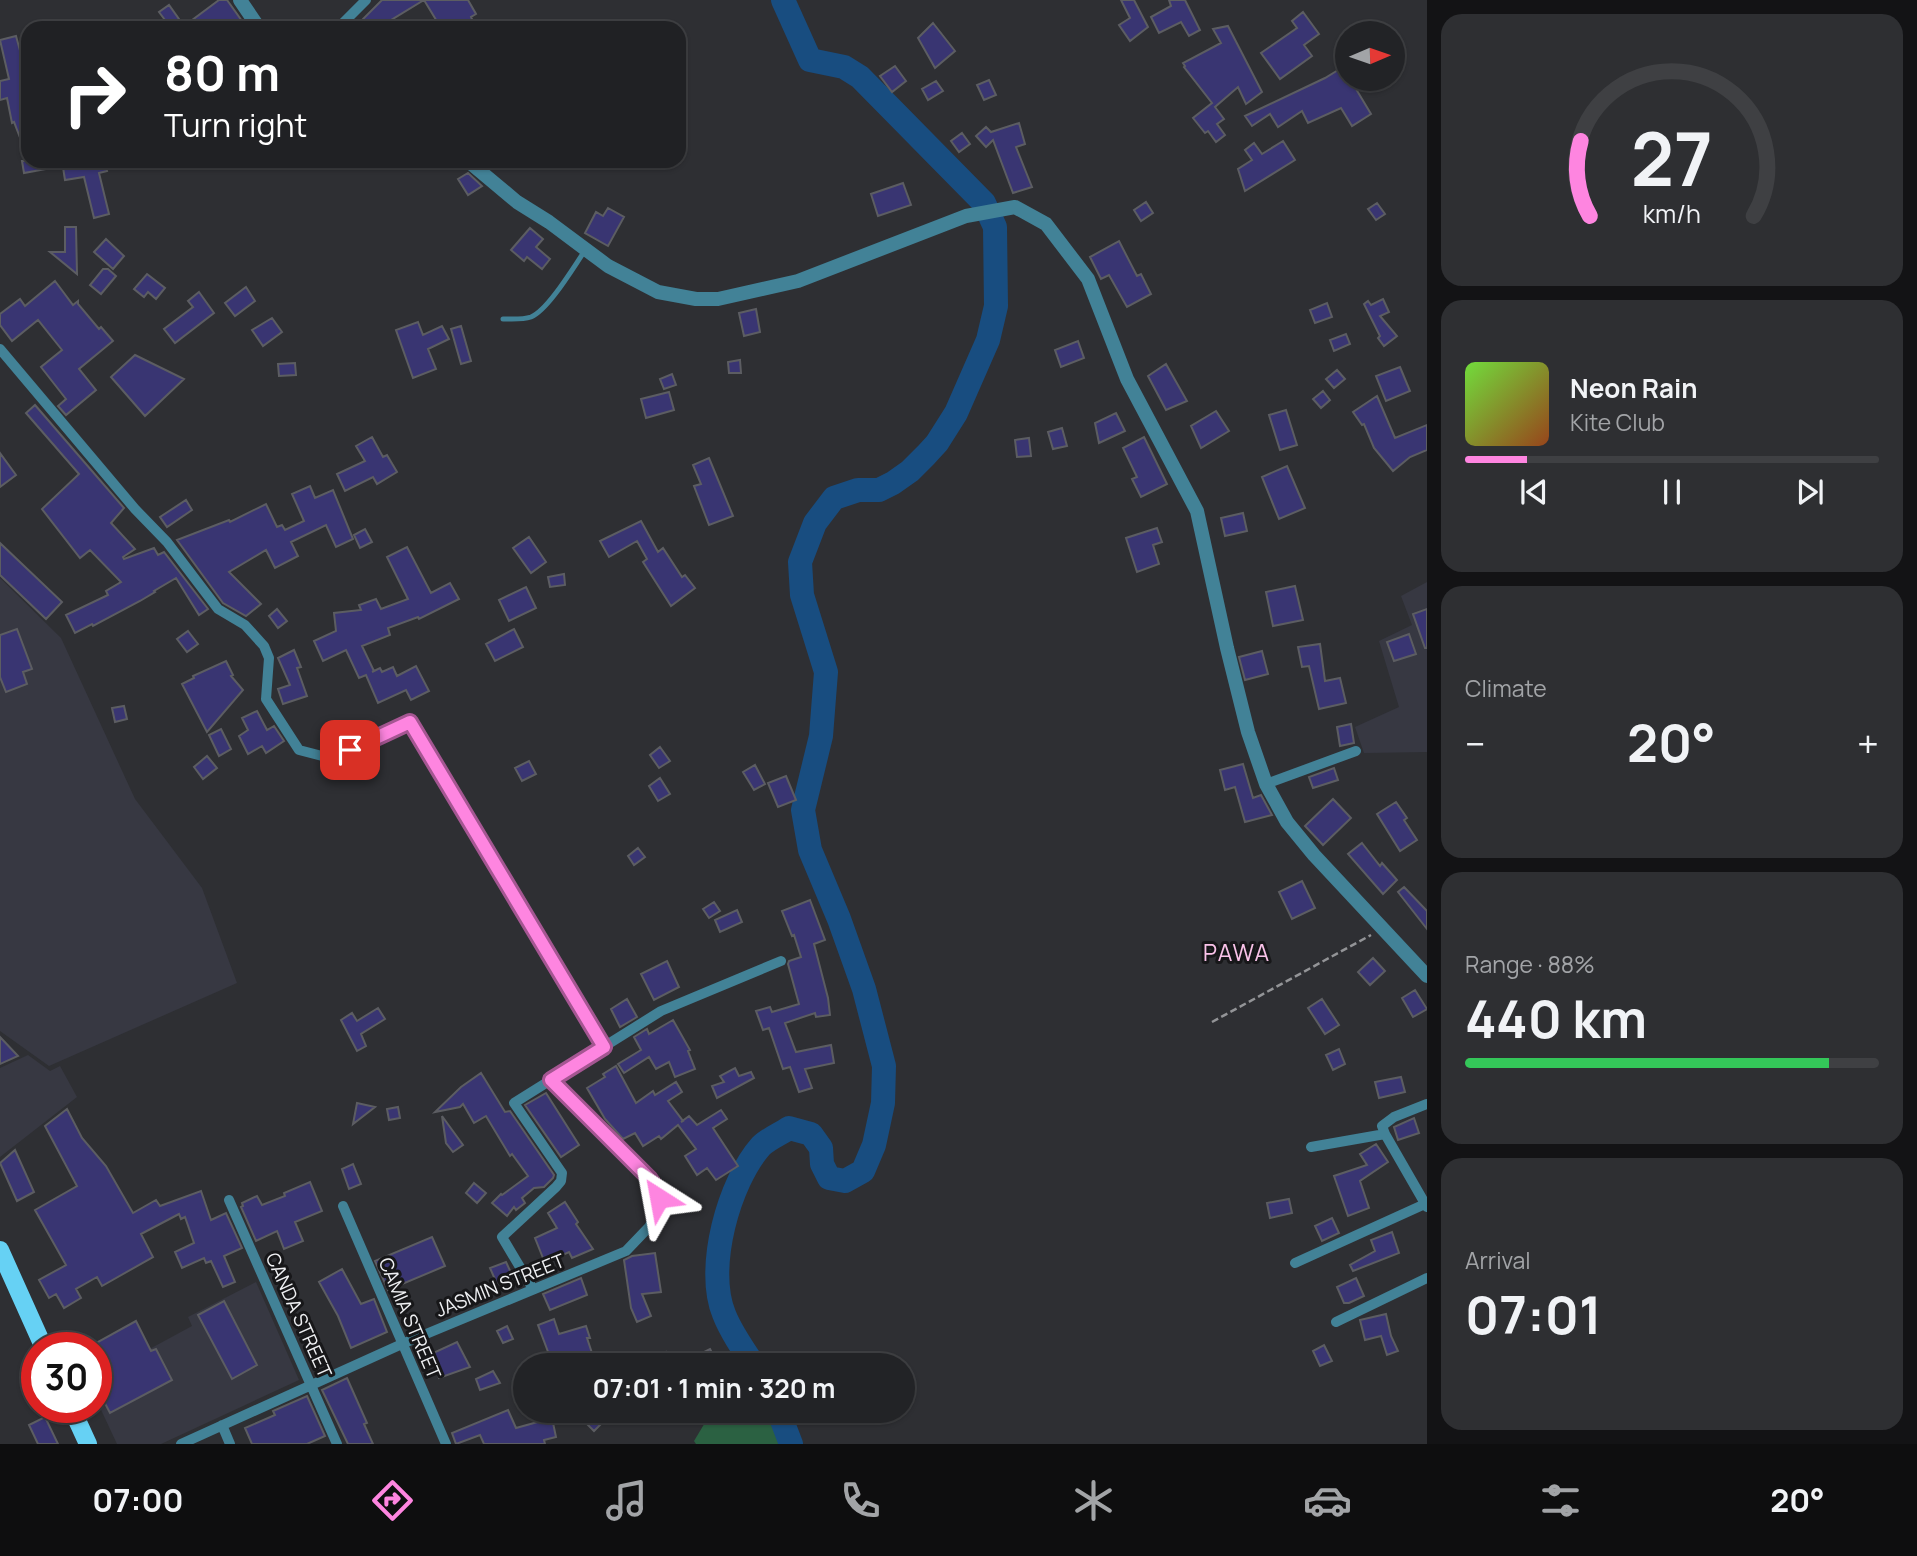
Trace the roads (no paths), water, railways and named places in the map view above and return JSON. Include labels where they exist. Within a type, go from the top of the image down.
[{"type":"main road","points":[[2,1258],[37,1332]]},
{"type":"main road","points":[[78,1423],[88,1444]]},
{"type":"street","points":[[240,0],[254,21]]},
{"type":"street","points":[[345,21],[366,0]]},
{"type":"street","points":[[476,168],[517,202],[608,266],[658,292],[696,299],[718,299],[798,281],[967,216],[1016,207],[1046,224],[1087,279],[1127,379],[1197,511],[1248,732],[1266,783],[1287,822],[1314,855],[1427,976]]},
{"type":"street","points":[[0,349],[135,509],[167,542],[218,609],[245,625],[264,646],[270,658],[266,699],[299,750],[326,757],[350,750],[410,722],[604,1047]]},
{"type":"street","points":[[1266,783],[1356,751]]},
{"type":"street","points":[[533,1289],[502,1237],[556,1187],[562,1177],[559,1167],[514,1103],[662,1011],[781,961]]},
{"type":"street","name":"JASMIN STREET","points":[[181,1444],[402,1344],[626,1251],[654,1220],[659,1198],[656,1188],[551,1080]]},
{"type":"street","points":[[1296,1263],[1426,1205],[1382,1126],[1394,1117],[1427,1104]]},
{"type":"street","points":[[1311,1147],[1385,1134]]},
{"type":"street","name":"CANDA STREET","points":[[229,1200],[337,1444]]},
{"type":"street","name":"CAMIA STREET","points":[[343,1206],[446,1444]]},
{"type":"street","points":[[1336,1322],[1427,1278]]},
{"type":"street","points":[[222,1425],[230,1444]]},
{"type":"lane","points":[[503,319],[533,316],[545,306],[586,249]]},
{"type":"waterway","points":[[746,1353],[724,1314],[717,1273],[723,1226],[730,1203],[749,1162],[761,1146],[789,1128],[811,1134],[821,1148],[822,1164],[829,1178],[845,1181],[863,1171],[874,1145],[883,1103],[884,1066],[864,989],[810,850],[803,810],[821,736],[826,672],[802,595],[800,562],[815,523],[834,498],[858,490],[879,490],[893,483],[910,471],[937,443],[956,413],[988,340],[996,306],[995,227],[984,203],[860,77],[844,67],[810,60],[783,0]]},
{"type":"waterway","points":[[783,1423],[791,1444]]},
{"type":"district","name":"PAWA","points":[[1237,953]]}]
